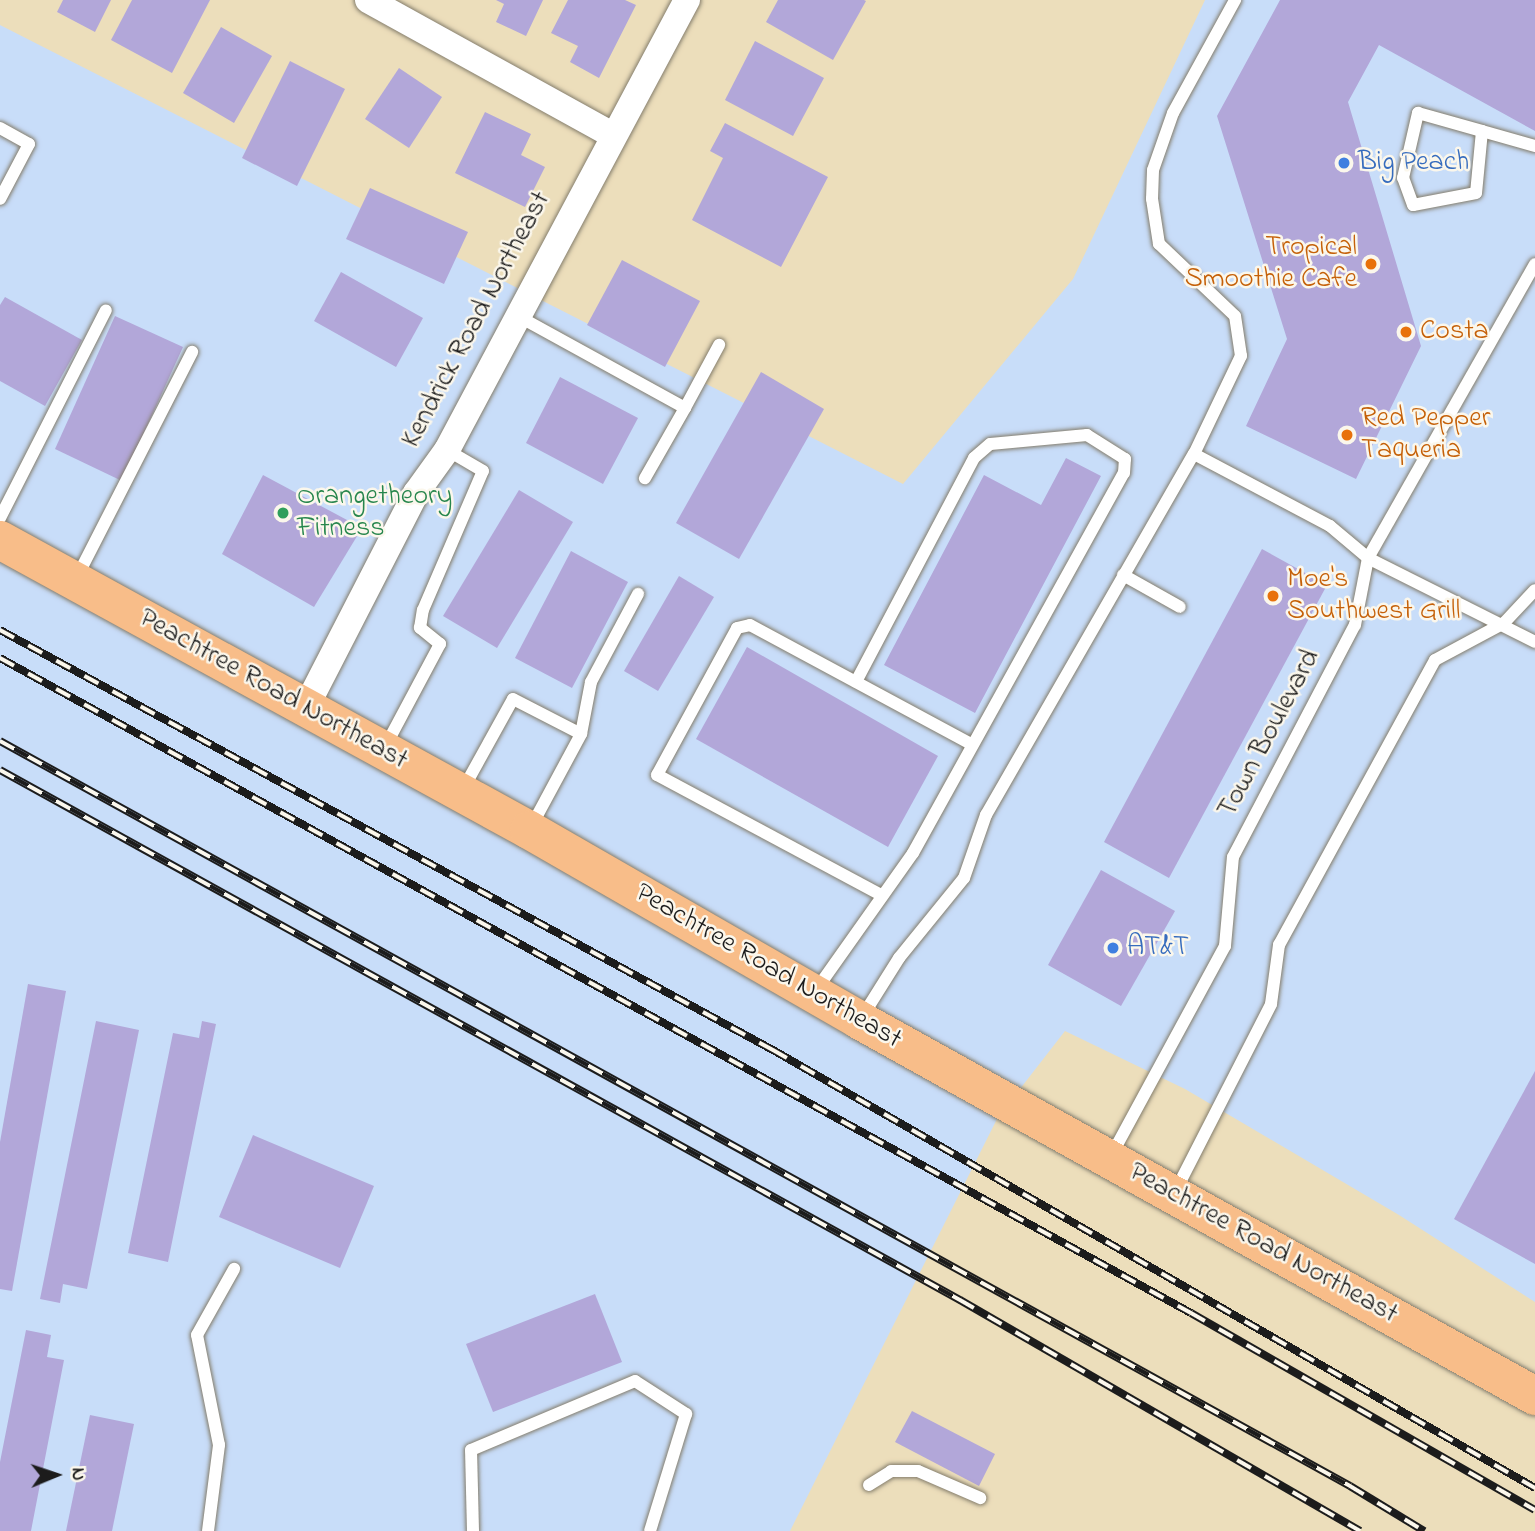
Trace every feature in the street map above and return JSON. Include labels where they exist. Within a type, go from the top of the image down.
[{"type":"highway","name":"Peachtree Road Northeast","points":[[0,540],[529,830],[859,1020],[1535,1396]]},
{"type":"street","points":[[368,0],[613,135]]},
{"type":"street","name":"Kendrick Road Northeast","points":[[306,707],[416,493],[447,450],[516,314],[687,0]]},
{"type":"lane","points":[[859,1020],[899,958],[964,878],[986,815],[1194,454],[1241,356],[1235,316],[1160,244],[1152,199],[1153,170],[1174,114],[1235,0]]},
{"type":"lane","points":[[1482,131],[1476,193],[1413,205],[1403,178],[1418,113],[1482,131],[1535,146]]},
{"type":"lane","points":[[0,128],[29,144],[0,199]]},
{"type":"lane","name":"Town Boulevard","points":[[1109,1160],[1225,946],[1233,857],[1355,625],[1368,558],[1535,264]]},
{"type":"lane","points":[[0,517],[106,310]]},
{"type":"lane","points":[[516,314],[685,408]]},
{"type":"lane","points":[[645,478],[719,345]]},
{"type":"lane","points":[[75,580],[192,352]]},
{"type":"lane","points":[[814,994],[913,853],[971,744],[1124,473],[1125,459],[1118,450],[1087,435],[990,444],[974,458],[856,682]]},
{"type":"lane","points":[[383,750],[440,644],[420,628],[423,610],[483,471],[447,450]]},
{"type":"lane","points":[[1194,454],[1329,526],[1368,558],[1504,623],[1535,642]]},
{"type":"lane","points":[[1123,575],[1180,607]]},
{"type":"lane","points":[[1174,1193],[1271,1004],[1279,945],[1435,660],[1504,623],[1535,590]]},
{"type":"lane","points":[[529,830],[581,734],[591,682],[638,594]]},
{"type":"lane","points":[[881,895],[657,775],[737,628],[750,625],[971,744]]},
{"type":"lane","points":[[460,794],[513,699],[581,734]]},
{"type":"lane","points":[[208,1531],[219,1445],[197,1335],[234,1269]]},
{"type":"lane","points":[[473,1531],[471,1450],[635,1381],[686,1414],[650,1531]]},
{"type":"lane","points":[[869,1485],[891,1471],[919,1471],[980,1498]]},
{"type":"shaded area","points":[[1205,0],[1535,0],[1535,1302],[1399,1215],[1185,1089],[1065,1031],[998,1117],[790,1531],[0,1531],[0,25],[903,484],[1073,279]]},
{"type":"building","points":[[63,0],[111,0],[95,32],[57,12]]},
{"type":"building","points":[[132,0],[210,0],[172,73],[111,40]]},
{"type":"building","points":[[496,0],[543,0],[526,36],[496,22],[504,4]]},
{"type":"building","points":[[568,0],[625,0],[636,5],[599,78],[570,62],[578,46],[551,33]]},
{"type":"building","points":[[778,0],[866,1],[833,60],[766,22]]},
{"type":"building","points":[[1280,0],[1535,0],[1535,131],[1379,45],[1348,102],[1421,346],[1356,479],[1246,426],[1287,339],[1217,116]]},
{"type":"building","points":[[221,27],[272,56],[234,123],[183,93]]},
{"type":"building","points":[[755,41],[824,78],[793,136],[725,100]]},
{"type":"building","points":[[290,61],[345,89],[297,186],[242,158]]},
{"type":"building","points":[[399,68],[442,97],[409,148],[365,119]]},
{"type":"building","points":[[485,112],[531,134],[521,155],[545,167],[525,207],[455,173]]},
{"type":"building","points":[[725,123],[828,177],[781,267],[692,220],[723,158],[710,151]]},
{"type":"building","points":[[370,188],[468,232],[444,284],[346,239]]},
{"type":"building","points":[[622,260],[700,301],[665,367],[587,325]]},
{"type":"building","points":[[341,272],[423,318],[396,367],[314,321]]},
{"type":"building","points":[[5,297],[82,340],[45,406],[0,381],[0,305]]},
{"type":"building","points":[[115,316],[183,347],[122,481],[55,449]]},
{"type":"building","points":[[761,372],[824,409],[739,559],[676,523]]},
{"type":"building","points":[[560,377],[638,418],[603,484],[526,443]]},
{"type":"building","points":[[1066,458],[1101,476],[975,713],[884,665],[984,475],[1041,505]]},
{"type":"building","points":[[263,475],[362,528],[314,607],[222,554]]},
{"type":"building","points":[[519,490],[573,522],[497,648],[443,616]]},
{"type":"building","points":[[1262,549],[1327,585],[1169,878],[1104,842]]},
{"type":"building","points":[[571,551],[628,582],[572,688],[515,658]]},
{"type":"building","points":[[679,576],[714,597],[658,691],[624,671]]},
{"type":"building","points":[[747,647],[938,756],[888,847],[696,739]]},
{"type":"building","points":[[1101,870],[1175,911],[1121,1006],[1048,965]]},
{"type":"building","points":[[28,984],[66,991],[12,1291],[0,1289],[0,1142]]},
{"type":"building","points":[[96,1021],[139,1030],[87,1289],[63,1284],[60,1303],[40,1299]]},
{"type":"building","points":[[202,1021],[216,1024],[168,1262],[128,1253],[173,1033],[199,1038]]},
{"type":"building","points":[[1535,1071],[1535,1264],[1454,1219]]},
{"type":"building","points":[[253,1135],[374,1186],[340,1268],[219,1217]]},
{"type":"building","points":[[595,1294],[622,1362],[493,1412],[466,1344]]},
{"type":"building","points":[[26,1330],[51,1335],[47,1357],[64,1360],[31,1531],[0,1531],[0,1462]]},
{"type":"building","points":[[912,1411],[995,1454],[979,1486],[895,1442]]},
{"type":"building","points":[[90,1415],[134,1424],[112,1531],[66,1531]]},
{"type":"railway","points":[[0,630],[773,1050],[1535,1488]]},
{"type":"railway","points":[[0,658],[1191,1313],[1535,1510]]},
{"type":"railway","points":[[0,741],[1350,1486],[1424,1531]]},
{"type":"railway","points":[[0,770],[960,1300],[1360,1531]]},
{"type":"place","name":"Big Peach","points":[[1344,163]]},
{"type":"place","name":"Tropical Smoothie Cafe","points":[[1371,264]]},
{"type":"place","name":"Costa","points":[[1406,332]]},
{"type":"place","name":"Red Pepper Taqueria","points":[[1347,435]]},
{"type":"place","name":"Orangetheory Fitness","points":[[283,513]]},
{"type":"place","name":"Moe's Southwest Grill","points":[[1273,596]]},
{"type":"place","name":"AT&T","points":[[1113,948]]}]
